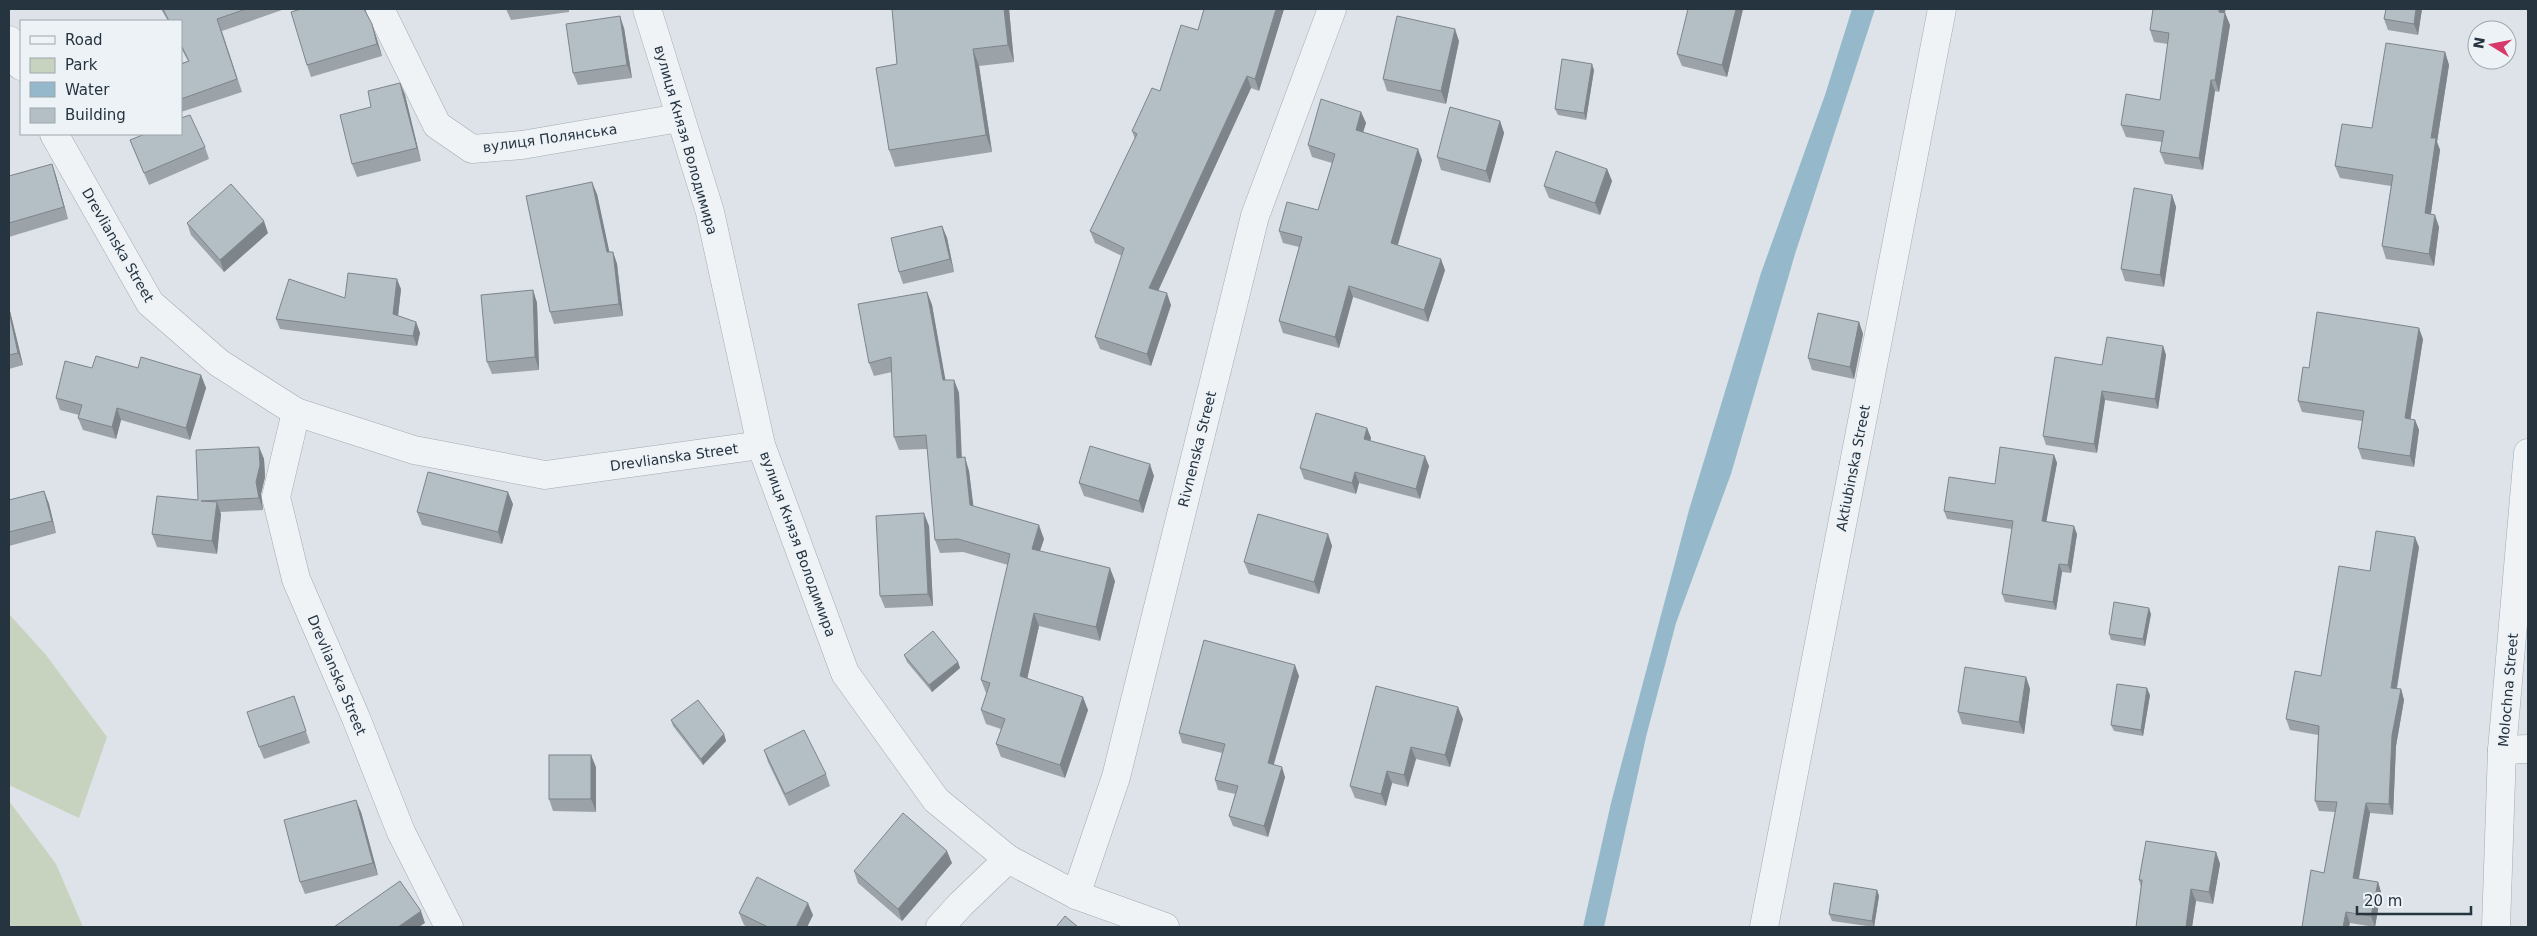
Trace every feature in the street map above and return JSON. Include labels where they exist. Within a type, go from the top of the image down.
[{"type":"street","name":"вулиця Полянська","points":[[380,9],[437,125],[472,149],[522,145],[679,118]]},
{"type":"street","name":"вулиця Князя Володимира","points":[[647,9],[679,118],[710,212],[761,445],[846,674],[936,800],[1008,859],[1076,894],[1165,927]]},
{"type":"street","name":"Rivnenska Street","points":[[1076,894],[1116,777],[1255,216],[1332,9]]},
{"type":"street","name":"Aktiubinska Street","points":[[1764,927],[1942,9]]},
{"type":"street","points":[[9,40],[20,64]]},
{"type":"street","name":"Drevlianska Street","points":[[55,135],[150,303],[219,364],[296,412],[414,450],[545,475],[761,445]]},
{"type":"street","name":"Drevlianska Street","points":[[296,412],[276,497],[296,579],[356,718],[401,832],[449,927]]},
{"type":"street","name":"Molochna Street","points":[[2496,927],[2515,749],[2528,453]]},
{"type":"street","points":[[940,927],[1008,859]]},
{"type":"green space","points":[[9,614],[46,655],[107,737],[79,818],[9,785]]},
{"type":"green space","points":[[9,801],[56,864],[83,927],[9,927]]},
{"type":"water","points":[[1852,9],[1875,9],[1795,254],[1731,474],[1676,623],[1646,737],[1604,927],[1583,927],[1611,803],[1689,510],[1761,273],[1825,95]]},
{"type":"building","points":[[163,9],[246,9],[217,19],[237,79],[182,99],[182,64],[189,61],[182,47],[182,20],[168,20]]},
{"type":"building","points":[[301,9],[364,9],[372,24],[377,44],[307,65],[291,12]]},
{"type":"building","points":[[892,9],[1004,9],[1008,45],[973,49],[986,135],[889,150],[876,68],[897,64]]},
{"type":"building","points":[[1204,9],[1276,9],[1255,79],[1247,76],[1149,288],[1167,293],[1147,354],[1095,337],[1124,248],[1090,231],[1137,134],[1132,131],[1152,88],[1160,91],[1181,25],[1198,30]]},
{"type":"building","points":[[1688,9],[1736,9],[1722,65],[1677,54]]},
{"type":"building","points":[[2153,9],[2219,9],[2219,12],[2225,13],[2215,80],[2211,80],[2199,158],[2160,152],[2164,131],[2121,125],[2126,94],[2160,100],[2169,33],[2150,30]]},
{"type":"building","points":[[2386,9],[2416,9],[2414,24],[2384,19]]},
{"type":"building","points":[[620,16],[627,65],[573,73],[566,24]]},
{"type":"building","points":[[1397,16],[1455,29],[1441,91],[1383,79]]},
{"type":"building","points":[[2386,43],[2445,52],[2431,138],[2436,138],[2425,213],[2435,215],[2429,254],[2382,246],[2393,175],[2335,166],[2342,124],[2372,128]]},
{"type":"building","points":[[1562,59],[1592,64],[1584,113],[1555,109]]},
{"type":"building","points":[[400,83],[417,148],[352,164],[340,115],[371,107],[368,91]]},
{"type":"building","points":[[1321,99],[1361,112],[1356,130],[1418,149],[1391,243],[1441,259],[1424,310],[1349,286],[1335,337],[1279,321],[1302,237],[1279,231],[1287,202],[1318,210],[1335,154],[1308,145]]},
{"type":"building","points":[[1450,107],[1500,121],[1486,171],[1437,157]]},
{"type":"building","points":[[190,115],[205,147],[144,173],[130,140],[142,135],[182,135],[182,118]]},
{"type":"building","points":[[1556,151],[1607,169],[1595,203],[1544,186]]},
{"type":"building","points":[[52,164],[64,207],[9,223],[9,176]]},
{"type":"building","points":[[592,182],[607,252],[613,252],[619,304],[550,312],[526,196]]},
{"type":"building","points":[[231,184],[264,221],[220,260],[187,223]]},
{"type":"building","points":[[2134,188],[2172,195],[2160,275],[2121,269]]},
{"type":"building","points":[[942,226],[950,259],[899,272],[891,238]]},
{"type":"building","points":[[348,273],[397,279],[393,314],[416,322],[413,336],[276,319],[289,279],[345,298]]},
{"type":"building","points":[[533,290],[535,357],[487,362],[481,295]]},
{"type":"building","points":[[927,292],[943,380],[954,380],[957,458],[965,457],[970,505],[1039,525],[1032,549],[1110,568],[1096,627],[1034,613],[1020,676],[1083,697],[1060,765],[996,744],[1005,719],[981,710],[990,683],[981,680],[1010,554],[958,539],[935,540],[926,435],[894,437],[891,357],[869,363],[858,304]]},
{"type":"building","points":[[9,311],[18,353],[9,355]]},
{"type":"building","points":[[2317,312],[2419,328],[2405,418],[2415,420],[2410,456],[2358,448],[2364,411],[2298,401],[2303,367],[2309,368]]},
{"type":"building","points":[[1818,313],[1859,322],[1850,367],[1808,358]]},
{"type":"building","points":[[2107,337],[2163,346],[2155,399],[2102,391],[2094,444],[2043,436],[2055,357],[2102,365]]},
{"type":"building","points":[[96,356],[138,368],[141,357],[201,375],[186,428],[117,408],[112,427],[78,418],[82,405],[56,398],[65,361],[92,368]]},
{"type":"building","points":[[1316,413],[1367,428],[1364,439],[1425,456],[1416,489],[1355,472],[1352,483],[1300,468]]},
{"type":"building","points":[[1090,446],[1150,464],[1139,501],[1079,483]]},
{"type":"building","points":[[259,447],[260,465],[256,482],[259,498],[201,501],[217,502],[212,541],[152,534],[157,496],[198,500],[196,450]]},
{"type":"building","points":[[2000,447],[2054,455],[2042,521],[2074,526],[2068,565],[2059,564],[2053,602],[2002,594],[2013,521],[1944,511],[1949,477],[1995,484]]},
{"type":"building","points":[[428,472],[508,492],[498,532],[417,512]]},
{"type":"building","points":[[44,491],[52,521],[9,532],[9,500]]},
{"type":"building","points":[[924,513],[928,594],[880,596],[876,516]]},
{"type":"building","points":[[1258,514],[1328,534],[1314,582],[1244,562]]},
{"type":"building","points":[[2376,531],[2415,537],[2391,688],[2401,689],[2392,735],[2389,804],[2366,803],[2353,878],[2378,882],[2371,916],[2346,912],[2343,927],[2302,927],[2311,870],[2324,873],[2337,802],[2315,801],[2319,726],[2286,719],[2295,671],[2321,676],[2339,566],[2370,571]]},
{"type":"building","points":[[2114,602],[2149,608],[2143,639],[2109,634]]},
{"type":"building","points":[[933,631],[958,662],[929,685],[904,655]]},
{"type":"building","points":[[1204,640],[1295,665],[1268,763],[1282,767],[1264,826],[1229,816],[1238,786],[1215,780],[1225,744],[1179,733]]},
{"type":"building","points":[[1965,667],[2026,677],[2019,722],[1958,712]]},
{"type":"building","points":[[2117,684],[2147,688],[2141,730],[2111,725]]},
{"type":"building","points":[[1376,686],[1458,707],[1445,755],[1411,747],[1404,775],[1387,771],[1381,794],[1350,786]]},
{"type":"building","points":[[294,696],[306,731],[259,747],[247,712]]},
{"type":"building","points":[[698,700],[724,734],[701,759],[671,720]]},
{"type":"building","points":[[804,730],[826,774],[785,794],[764,750]]},
{"type":"building","points":[[549,755],[591,755],[591,799],[549,799]]},
{"type":"building","points":[[356,800],[373,863],[300,882],[284,820]]},
{"type":"building","points":[[903,813],[947,851],[898,909],[854,871]]},
{"type":"building","points":[[2146,841],[2216,852],[2209,892],[2191,889],[2186,927],[2136,927],[2142,880],[2139,880]]},
{"type":"building","points":[[757,877],[808,903],[796,927],[768,927],[739,913]]},
{"type":"building","points":[[400,881],[421,911],[398,927],[334,927]]},
{"type":"building","points":[[1834,883],[1877,890],[1872,921],[1829,914]]},
{"type":"building","points":[[1065,916],[1078,927],[1056,927]]}]
